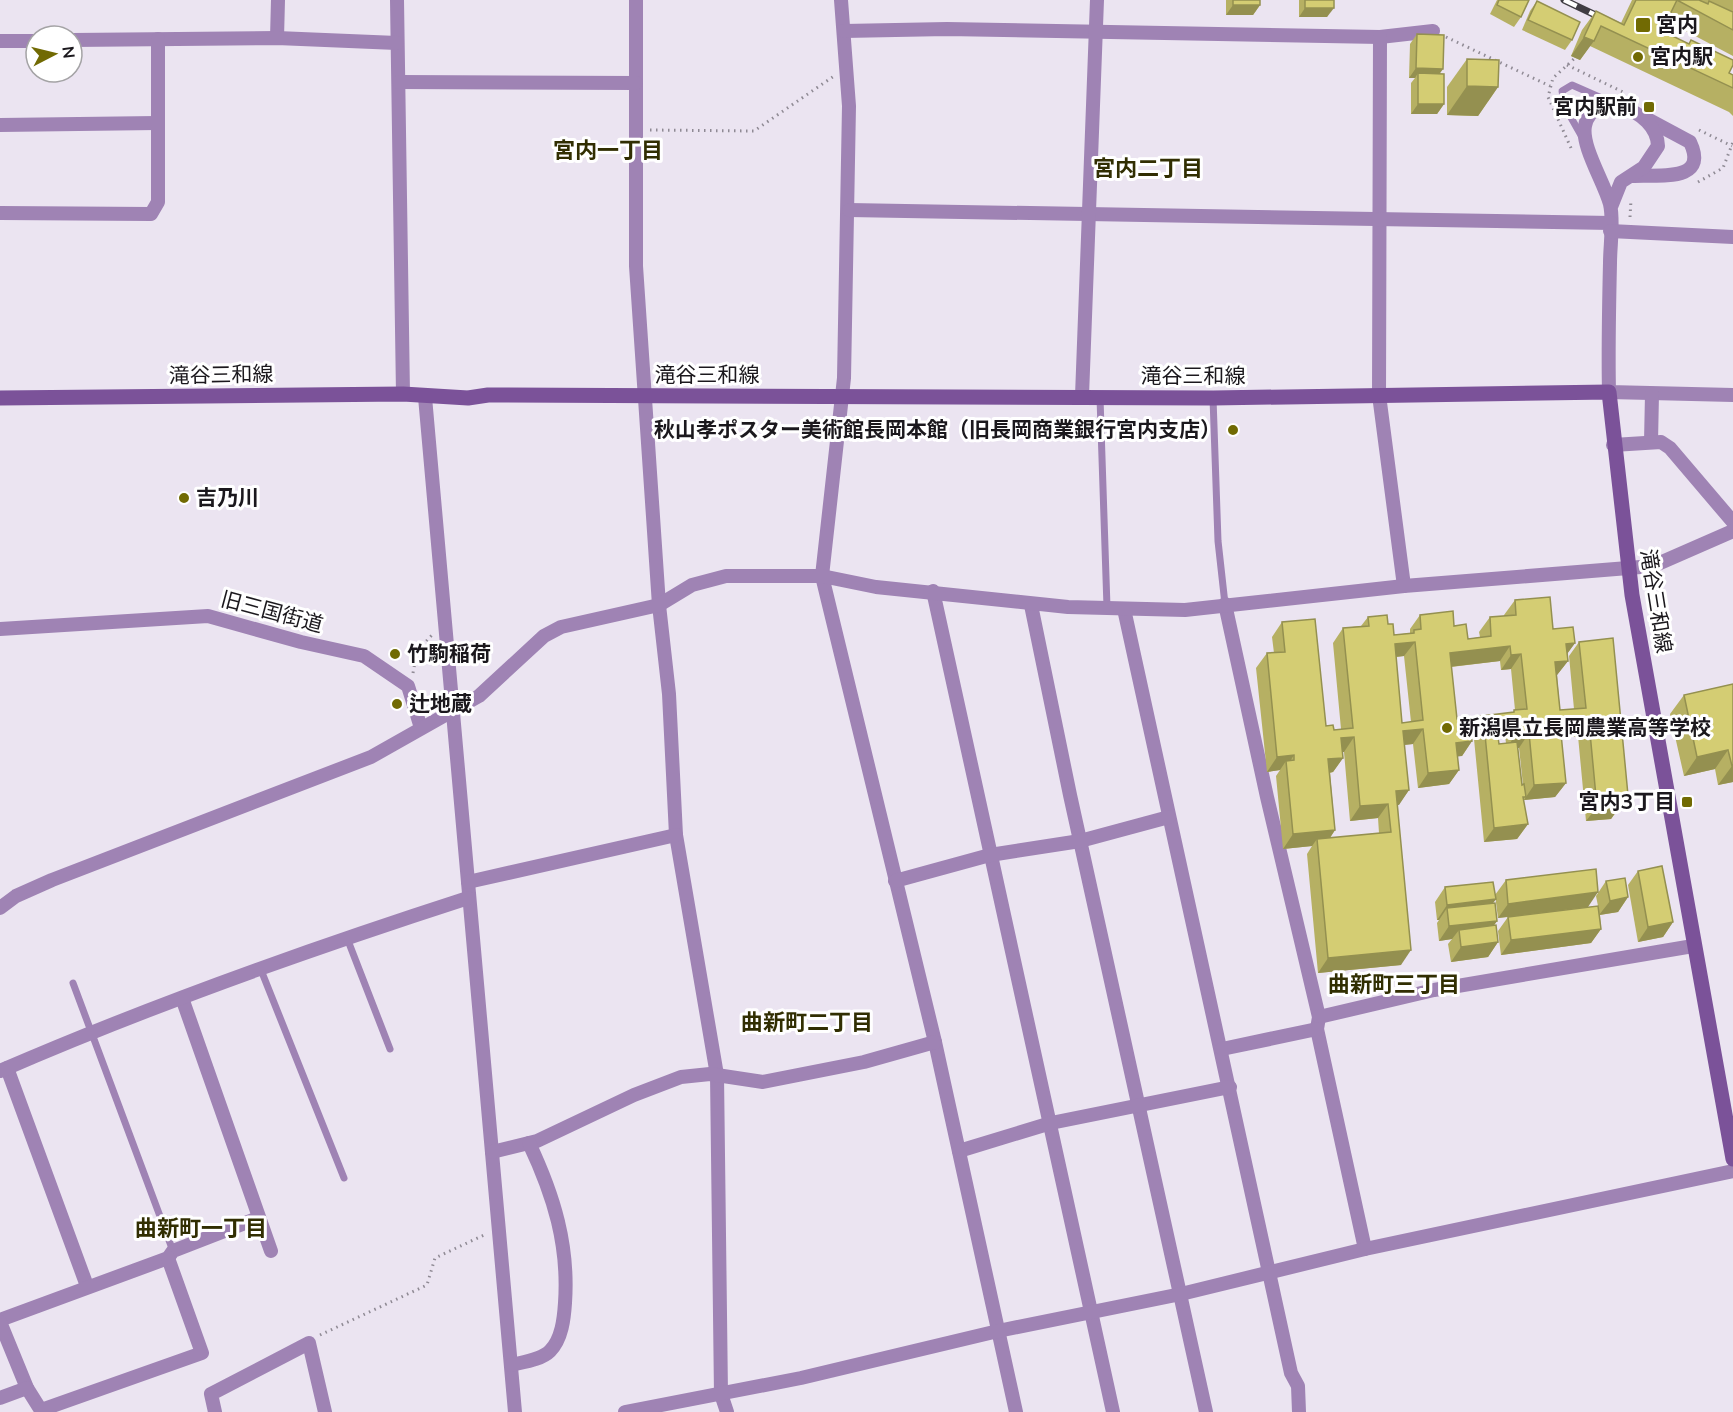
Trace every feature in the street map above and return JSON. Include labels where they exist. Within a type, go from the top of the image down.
[{"type":"main road","name":"滝谷三和線","points":[[0,398],[403,394],[425,397],[1100,396],[1213,398],[1609,392],[1613,446],[1629,569],[1693,946],[1733,1159]]},
{"type":"street","points":[[277,38],[278,0]]},
{"type":"street","points":[[397,0],[403,394]]},
{"type":"street","points":[[636,0],[636,266],[659,605],[669,694],[676,835],[717,1075],[721,1394],[727,1412]]},
{"type":"street","points":[[841,0],[847,66],[849,210],[843,396],[822,576],[935,1042],[1016,1412]]},
{"type":"street","points":[[1082,396],[1097,0]]},
{"type":"street","points":[[844,31],[946,29],[1380,37],[1434,31]]},
{"type":"street","points":[[1380,37],[1379,395],[1404,586]]},
{"type":"street","points":[[84,40],[277,38],[397,43]]},
{"type":"street","points":[[0,213],[151,214],[158,202],[158,39]]},
{"type":"street","points":[[0,41],[24,41]]},
{"type":"street","points":[[399,82],[636,83]]},
{"type":"street","points":[[1611,207],[1587,144],[1584,127],[1587,119],[1600,108],[1618,106],[1690,142],[1695,158],[1692,166],[1681,174],[1632,176]]},
{"type":"street","points":[[1647,119],[1655,128],[1658,146],[1650,161],[1621,182],[1611,207],[1609,392],[1733,395]]},
{"type":"street","points":[[0,125],[157,123]]},
{"type":"street","points":[[849,210],[1379,218],[1610,227],[1733,237]]},
{"type":"street","points":[[1651,442],[1652,394]]},
{"type":"street","points":[[425,397],[447,623],[468,898],[515,1412]]},
{"type":"street","points":[[1613,446],[1660,442],[1670,448],[1733,522]]},
{"type":"street","points":[[0,908],[16,896],[52,880],[371,757],[493,686],[533,646],[561,627],[659,605],[692,585],[726,576],[822,576],[876,587],[933,591],[1031,605],[1185,610],[1404,586],[1653,566],[1733,531]]},
{"type":"street","points":[[933,591],[1051,1123],[1089,1313],[1113,1412]]},
{"type":"street","points":[[1225,604],[1318,1023],[1365,1249]]},
{"type":"street","points":[[1031,605],[1080,841],[1206,1412]]},
{"type":"street","points":[[1124,609],[1291,1373],[1298,1386],[1299,1412]]},
{"type":"street","name":"旧三国街道","points":[[0,629],[208,616],[301,642],[364,656],[408,686]]},
{"type":"street","points":[[408,686],[421,728]]},
{"type":"street","points":[[895,881],[990,855],[1080,841],[1169,817]]},
{"type":"street","points":[[468,882],[676,835]]},
{"type":"street","points":[[87,1286],[4,1070],[182,998],[346,938],[468,898]]},
{"type":"street","points":[[1222,1049],[1434,990],[1693,946]]},
{"type":"street","points":[[182,998],[271,1251]]},
{"type":"street","points":[[492,1152],[530,1143],[666,1082],[697,1073],[763,1082],[864,1062],[935,1042]]},
{"type":"street","points":[[959,1151],[1051,1123],[1230,1087]]},
{"type":"street","points":[[511,1365],[550,1351],[559,1335],[564,1315],[567,1269],[561,1230],[544,1175],[530,1143]]},
{"type":"street","points":[[625,1412],[721,1394],[998,1331],[1181,1294],[1365,1249],[1733,1171]]},
{"type":"street","points":[[170,1254],[202,1353],[41,1411],[27,1388],[1,1318],[258,1218]]},
{"type":"street","points":[[215,1412],[211,1394],[309,1343],[325,1412]]},
{"type":"street","points":[[0,1398],[27,1388]]},
{"type":"lane","points":[[1587,144],[1565,107],[1562,91],[1566,86],[1578,87],[1618,106]]},
{"type":"lane","points":[[1100,396],[1107,607]]},
{"type":"lane","points":[[1213,398],[1218,541],[1225,604]]},
{"type":"lane","points":[[346,938],[390,1049]]},
{"type":"lane","points":[[261,970],[344,1178]]},
{"type":"lane","points":[[73,983],[170,1254]]},
{"type":"path","points":[[1434,31],[1550,86]]},
{"type":"path","points":[[636,130],[754,131],[847,66]]},
{"type":"path","points":[[408,686],[417,651],[447,623]]},
{"type":"path","points":[[309,1343],[427,1285],[435,1258],[498,1228]]},
{"type":"building","points":[[1233,0],[1260,0],[1260,5],[1233,5]]},
{"type":"building","points":[[1305,0],[1334,0],[1334,8],[1305,8]]},
{"type":"building","points":[[1499,0],[1529,0],[1521,17],[1497,5]]},
{"type":"building","points":[[1636,0],[1677,0],[1662,31],[1689,44],[1691,40],[1733,60],[1729,73],[1733,75],[1733,88],[1601,26],[1594,41],[1584,37],[1596,11],[1624,25]]},
{"type":"building","points":[[1677,0],[1699,0],[1708,4],[1709,1],[1733,12],[1733,30]]},
{"type":"building","points":[[1537,1],[1580,22],[1572,40],[1528,20]]},
{"type":"building","points":[[1417,34],[1444,35],[1443,69],[1416,68]]},
{"type":"building","points":[[1467,59],[1499,60],[1498,87],[1467,86]]},
{"type":"building","points":[[1418,73],[1444,74],[1444,104],[1418,104]]},
{"type":"building","points":[[1550,597],[1553,629],[1573,627],[1575,643],[1566,644],[1568,661],[1555,662],[1560,710],[1586,708],[1579,642],[1613,638],[1628,795],[1620,796],[1621,805],[1597,807],[1589,722],[1560,724],[1566,783],[1534,785],[1529,733],[1516,734],[1515,721],[1496,723],[1499,744],[1517,742],[1528,824],[1494,828],[1484,724],[1470,726],[1472,741],[1456,743],[1459,770],[1428,773],[1423,729],[1403,731],[1409,790],[1396,791],[1411,950],[1328,958],[1317,839],[1391,832],[1388,804],[1360,806],[1354,737],[1341,738],[1343,758],[1328,759],[1335,830],[1293,834],[1286,761],[1294,760],[1294,755],[1277,757],[1267,653],[1285,652],[1282,622],[1315,619],[1326,726],[1333,725],[1334,730],[1353,728],[1343,628],[1369,626],[1368,617],[1387,615],[1388,624],[1393,624],[1394,635],[1414,633],[1414,630],[1421,629],[1420,615],[1453,611],[1454,626],[1466,624],[1468,639],[1491,636],[1490,617],[1516,615],[1515,600]],"holes":[[[1415,642],[1423,720],[1402,723],[1395,644]],[[1510,646],[1511,655],[1521,654],[1527,709],[1457,719],[1450,653]]]},
{"type":"building","points":[[1733,684],[1732,766],[1728,750],[1697,757],[1684,695]]},
{"type":"building","points":[[1662,866],[1673,922],[1648,927],[1638,871]]},
{"type":"building","points":[[1596,869],[1598,892],[1508,904],[1506,880]]},
{"type":"building","points":[[1625,878],[1628,897],[1610,901],[1606,881]]},
{"type":"building","points":[[1493,882],[1496,899],[1447,905],[1445,887]]},
{"type":"building","points":[[1495,903],[1497,921],[1449,926],[1447,908]]},
{"type":"building","points":[[1598,906],[1601,929],[1511,940],[1508,917]]},
{"type":"building","points":[[1496,925],[1498,942],[1461,947],[1459,930]]},
{"type":"railway","points":[[1564,0],[1608,21]]},
{"type":"place","name":"宮内","points":[[1643,25]]},
{"type":"place","name":"宮内駅","points":[[1638,57]]},
{"type":"place","name":"宮内駅前","points":[[1649,107]]},
{"type":"place","name":"秋山孝ポスター美術館長岡本館（旧長岡商業銀行宮内支店）","points":[[1233,430]]},
{"type":"place","name":"吉乃川","points":[[184,498]]},
{"type":"place","name":"竹駒稲荷","points":[[395,654]]},
{"type":"place","name":"辻地蔵","points":[[397,704]]},
{"type":"place","name":"新潟県立長岡農業高等学校","points":[[1447,728]]},
{"type":"place","name":"宮内3丁目","points":[[1687,802]]},
{"type":"district","name":"宮内一丁目","points":[[608,150]]},
{"type":"district","name":"宮内二丁目","points":[[1148,168]]},
{"type":"district","name":"曲新町三丁目","points":[[1394,984]]},
{"type":"district","name":"曲新町二丁目","points":[[807,1022]]},
{"type":"district","name":"曲新町一丁目","points":[[201,1228]]}]
